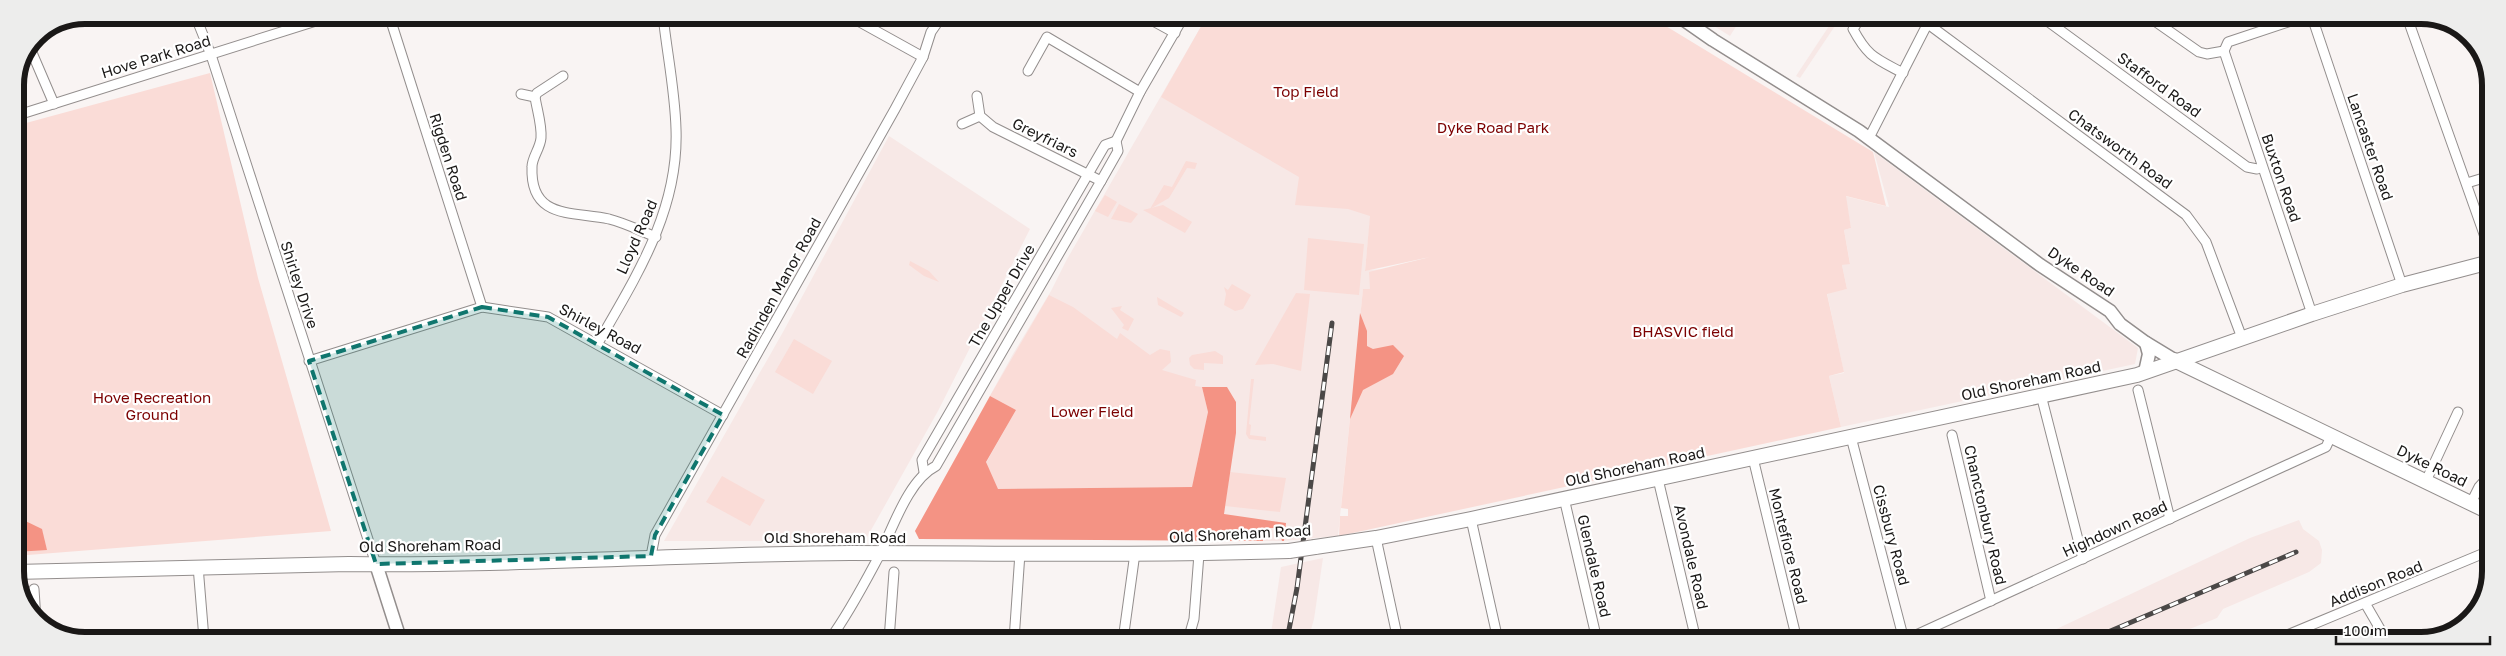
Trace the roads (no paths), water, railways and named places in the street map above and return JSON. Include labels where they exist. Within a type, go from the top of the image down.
[{"type":"main road","name":"Old Shoreham Road","points":[[24,572],[198,566],[376,564],[402,566],[651,556],[1020,553],[1199,554],[1315,547],[1376,538],[1471,519],[2146,372],[2174,360],[2402,285],[2482,264]]},
{"type":"main road","name":"Dyke Road","points":[[2174,360],[2482,508]]},
{"type":"street","name":"Shirley Drive","points":[[199,24],[211,55],[376,564]]},
{"type":"street","name":"Hove Park Road","points":[[24,113],[306,24]]},
{"type":"street","name":"Rigden Road","points":[[392,24],[482,307]]},
{"type":"street","name":"Lloyd Road","points":[[598,343],[640,271],[656,237],[669,201],[675,157],[676,128],[664,24]]},
{"type":"street","points":[[863,24],[923,57]]},
{"type":"street","name":"Radinden Manor Road","points":[[651,556],[655,535],[923,57],[931,32],[936,24]]},
{"type":"street","points":[[1159,24],[1175,33]]},
{"type":"street","name":"The Upper Drive","points":[[835,632],[880,554],[896,518],[924,472],[936,466],[1101,181],[1118,150],[1116,141],[1140,92],[1180,24]]},
{"type":"street","name":"Dyke Road","points":[[1691,24],[1713,40],[1869,138],[2040,265],[2110,311],[2120,324],[2146,343],[2174,360]]},
{"type":"street","points":[[1855,24],[1852,28],[1863,48],[1872,57],[1903,73]]},
{"type":"street","points":[[1869,138],[1927,24]]},
{"type":"street","name":"Chatsworth Road","points":[[1934,24],[2186,215],[2206,242],[2242,338]]},
{"type":"street","name":"Stafford Road","points":[[2052,24],[2247,167],[2256,169],[2262,167]]},
{"type":"street","points":[[2159,24],[2199,52],[2207,54],[2224,51],[2228,42],[2282,24]]},
{"type":"street","name":"Lancaster Road","points":[[2314,24],[2402,285]]},
{"type":"street","points":[[2410,24],[2482,227]]},
{"type":"street","points":[[1028,71],[1047,37],[1140,92]]},
{"type":"street","name":"Buxton Road","points":[[2224,51],[2312,314]]},
{"type":"street","points":[[32,54],[54,104]]},
{"type":"street","points":[[563,76],[537,93],[535,97],[541,138],[532,166],[535,188],[541,202],[554,210],[609,219],[656,237]]},
{"type":"street","points":[[521,94],[535,97]]},
{"type":"street","points":[[962,124],[980,116],[978,96]]},
{"type":"street","name":"Greyfriars","points":[[980,116],[994,127],[1101,181]]},
{"type":"street","name":"The Upper Drive","points":[[924,472],[922,460],[1105,145],[1116,141]]},
{"type":"street","points":[[2467,183],[2482,178]]},
{"type":"street","name":"Shirley Road","points":[[309,361],[482,307],[548,317],[723,414]]},
{"type":"street","points":[[2146,343],[2149,354],[2146,372]]},
{"type":"street","points":[[2138,390],[2170,519]]},
{"type":"street","points":[[2041,395],[2083,559]]},
{"type":"street","points":[[2426,481],[2458,412]]},
{"type":"street","name":"Chanctonbury Road","points":[[1952,435],[1991,601]]},
{"type":"street","name":"Highdown Road","points":[[1923,632],[2326,447],[2331,436]]},
{"type":"street","name":"Cissbury Road","points":[[1851,437],[1903,632]]},
{"type":"street","name":"Montefiore Road","points":[[1753,458],[1795,632]]},
{"type":"street","name":"Avondale Road","points":[[1658,479],[1694,632]]},
{"type":"street","points":[[2471,503],[2482,484]]},
{"type":"street","name":"Glendale Road","points":[[1564,498],[1596,632]]},
{"type":"street","points":[[1471,519],[1496,632]]},
{"type":"street","points":[[1376,538],[1396,632]]},
{"type":"street","points":[[1015,632],[1020,553]]},
{"type":"street","points":[[1124,632],[1134,553]]},
{"type":"street","points":[[1190,632],[1194,619],[1199,554]]},
{"type":"street","name":"Addison Road","points":[[2294,632],[2482,555]]},
{"type":"street","points":[[376,564],[398,632]]},
{"type":"street","points":[[198,566],[203,632]]},
{"type":"street","points":[[890,632],[894,572]]},
{"type":"street","points":[[34,589],[35,607]]},
{"type":"street","points":[[2364,603],[2382,632]]},
{"type":"railway","points":[[1289,632],[1297,588],[1332,323]]},
{"type":"railway","points":[[2108,632],[2296,552]]},
{"type":"park label","name":"Top Field","points":[[1306,92]]},
{"type":"park label","name":"Dyke Road Park","points":[[1493,128]]},
{"type":"park label","name":"BHASVIC field","points":[[1683,332]]},
{"type":"park label","name":"Hove Recreation Ground","points":[[152,406]]},
{"type":"park label","name":"Lower Field","points":[[1092,412]]}]
